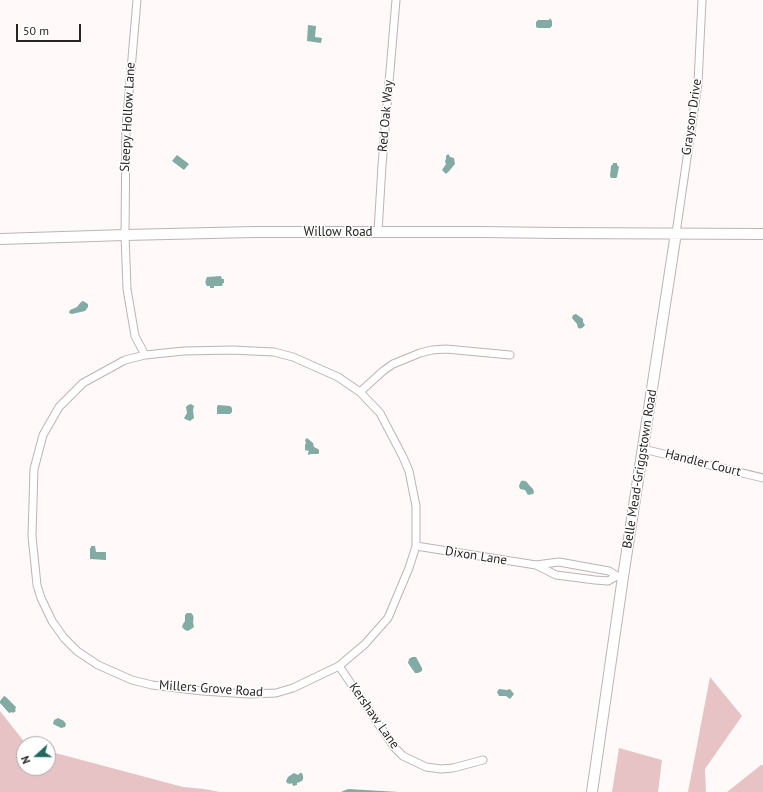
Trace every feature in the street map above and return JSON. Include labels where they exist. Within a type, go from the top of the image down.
[{"type":"street","name":"Sleepy Hollow Lane","points":[[125,235],[126,128],[137,0]]},
{"type":"street","name":"Red Oak Way","points":[[378,232],[396,0]]},
{"type":"street","name":"Grayson Drive","points":[[676,233],[698,83],[702,0]]},
{"type":"street","name":"Willow Road","points":[[0,239],[254,232],[676,233]]},
{"type":"street","points":[[676,233],[763,234]]},
{"type":"street","name":"Belle Mead-Griggstown Road","points":[[592,792],[620,576],[643,449],[676,233]]},
{"type":"street","points":[[125,235],[127,289],[135,336],[145,355]]},
{"type":"street","points":[[360,392],[383,370],[393,364],[420,353],[432,350],[446,349],[510,355]]},
{"type":"street","name":"Millers Grove Road","points":[[232,350],[274,352],[293,356],[338,377],[360,392],[380,413],[409,471],[416,506],[416,546],[409,568],[388,618],[365,644],[339,666],[293,688],[276,693],[248,694],[202,691],[152,685],[132,680],[98,665],[77,651],[64,638],[52,621],[41,598],[37,585],[32,536],[34,469],[43,435],[60,407],[83,383],[125,360],[145,355],[184,351],[232,350]]},
{"type":"street","name":"Handler Court","points":[[643,449],[763,478]]},
{"type":"street","name":"Dixon Lane","points":[[416,546],[536,565],[559,562],[609,571],[620,576]]},
{"type":"street","name":"Dixon Lane","points":[[536,565],[556,575],[608,581],[620,576]]},
{"type":"street","name":"Kershaw Lane","points":[[339,666],[394,747],[403,756],[426,767],[441,769],[453,768],[483,760]]},
{"type":"shaded area","points":[[550,18],[552,21],[552,26],[550,28],[536,27],[536,22],[538,20],[549,20]]},
{"type":"shaded area","points":[[308,25],[316,26],[315,37],[322,38],[321,43],[307,41]]},
{"type":"shaded area","points":[[448,154],[450,157],[454,158],[455,164],[446,174],[442,170],[446,164],[446,156]]},
{"type":"shaded area","points":[[177,155],[189,164],[184,170],[172,161]]},
{"type":"shaded area","points":[[613,163],[617,163],[619,167],[616,178],[611,178],[610,176],[611,166]]},
{"type":"shaded area","points":[[221,276],[222,279],[224,279],[222,286],[214,286],[214,288],[210,288],[210,286],[207,286],[207,277]]},
{"type":"shaded area","points":[[83,301],[88,304],[85,311],[72,314],[69,313],[70,310],[77,307]]},
{"type":"shaded area","points":[[576,314],[583,319],[585,325],[582,328],[578,328],[577,324],[572,318],[573,315]]},
{"type":"shaded area","points":[[191,404],[194,406],[194,418],[190,421],[184,418],[187,413],[186,407]]},
{"type":"shaded area","points":[[218,405],[230,406],[232,408],[232,412],[230,414],[217,414]]},
{"type":"shaded area","points":[[307,438],[313,443],[314,447],[319,450],[318,454],[308,455],[309,451],[305,450],[305,440]]},
{"type":"shaded area","points":[[521,481],[525,481],[533,489],[533,494],[528,495],[525,490],[520,489],[519,486]]},
{"type":"shaded area","points":[[91,546],[95,546],[96,552],[106,552],[106,560],[90,559]]},
{"type":"shaded area","points":[[187,613],[191,613],[194,618],[194,627],[188,631],[182,627],[185,621],[185,615]]},
{"type":"shaded area","points":[[416,657],[422,671],[415,673],[408,663],[409,659]]},
{"type":"shaded area","points":[[710,677],[742,716],[705,769],[706,792],[688,792]]},
{"type":"shaded area","points":[[499,689],[510,689],[514,694],[510,699],[506,696],[499,696],[497,692]]},
{"type":"shaded area","points":[[4,696],[16,707],[16,711],[13,713],[9,713],[0,703]]},
{"type":"shaded area","points":[[0,711],[20,736],[16,736],[16,776],[56,776],[56,753],[183,787],[220,792],[0,792]]},
{"type":"shaded area","points":[[58,718],[63,720],[66,724],[65,727],[61,728],[53,724],[54,720]]},
{"type":"shaded area","points":[[619,748],[662,760],[658,792],[612,792]]},
{"type":"shaded area","points":[[761,765],[763,765],[763,792],[727,792]]},
{"type":"shaded area","points":[[294,773],[298,775],[302,773],[303,778],[302,781],[297,783],[297,785],[293,786],[292,783],[287,783],[286,781],[288,777]]},
{"type":"shaded area","points":[[348,789],[399,792],[341,792]]}]
